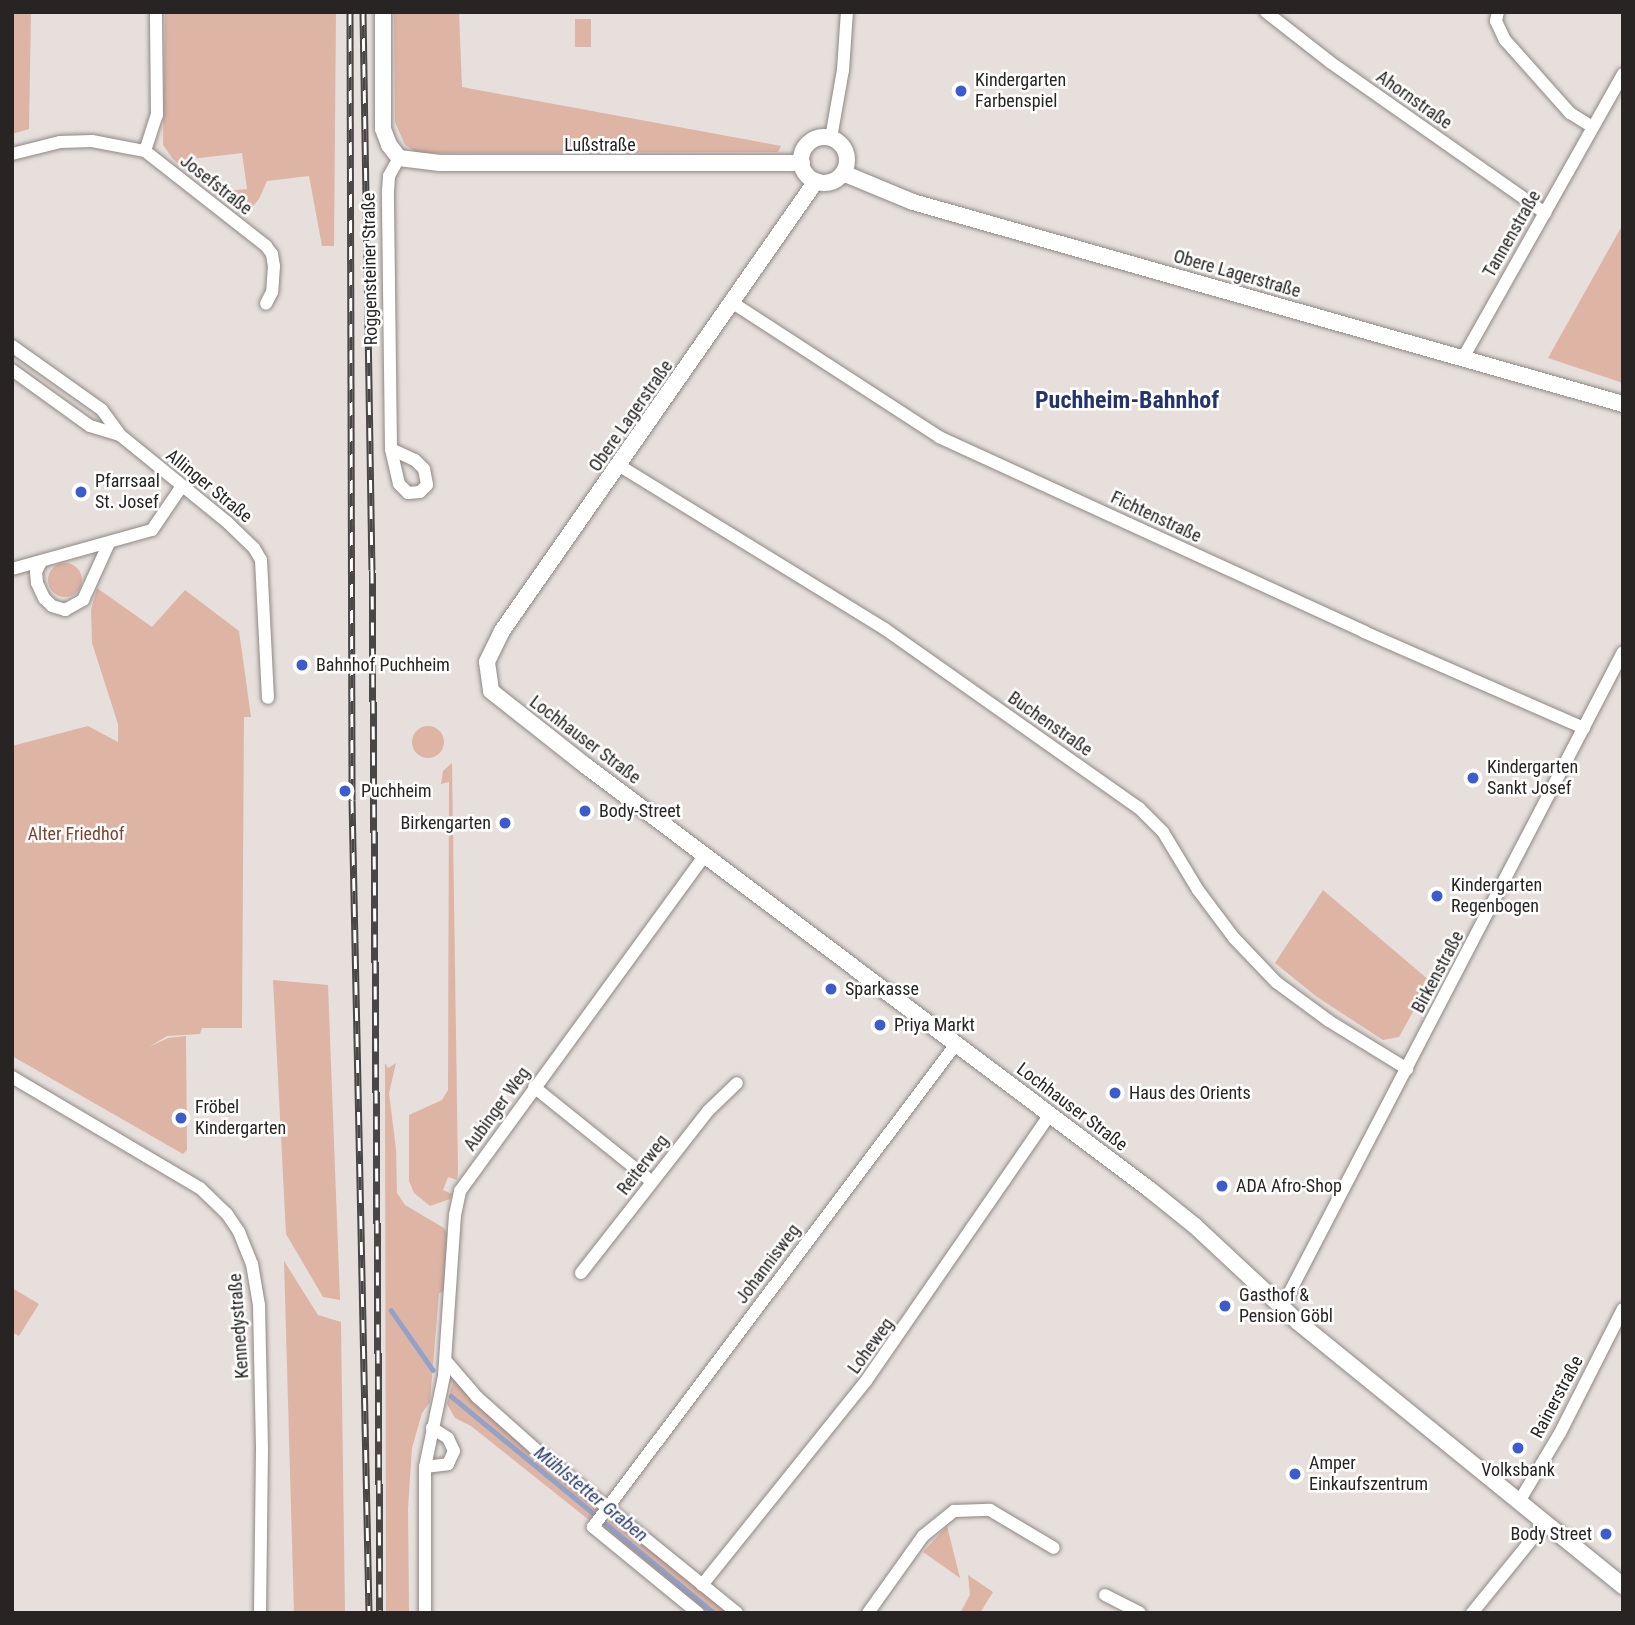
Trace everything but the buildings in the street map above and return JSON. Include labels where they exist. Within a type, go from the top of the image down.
[{"type":"street","points":[[145,151],[157,115],[156,12]]},
{"type":"street","points":[[383,12],[383,129],[389,145],[399,158]]},
{"type":"street","points":[[831,138],[843,71],[847,12]]},
{"type":"street","name":"Ahornstraße","points":[[1266,12],[1330,62],[1545,212]]},
{"type":"street","points":[[1498,12],[1496,21],[1505,40],[1570,113],[1592,127]]},
{"type":"street","name":"Tannenstraße","points":[[1463,358],[1623,74]]},
{"type":"street","points":[[823,137],[831,138],[846,152],[843,173],[831,182],[816,181],[806,174],[802,163],[804,148],[809,142],[823,137]]},
{"type":"street","name":"Josefstraße","points":[[12,154],[60,142],[92,141],[145,151],[266,246],[272,254],[274,266],[272,292],[266,304]]},
{"type":"street","name":"Lußstraße","points":[[399,158],[463,164],[802,163]]},
{"type":"street","name":"Roggensteiner Straße","points":[[391,449],[388,191],[389,176],[399,158]]},
{"type":"street","name":"Obere Lagerstraße","points":[[843,173],[913,202],[1623,404]]},
{"type":"street","name":"Obere Lagerstraße","points":[[487,676],[487,662],[502,631],[620,466],[816,181]]},
{"type":"street","name":"Fichtenstraße","points":[[733,303],[939,437],[1584,729]]},
{"type":"street","name":"Allinger Straße","points":[[12,346],[102,410],[120,435],[241,533],[261,560],[268,698]]},
{"type":"street","name":"Allinger Straße","points":[[12,370],[90,426],[120,435]]},
{"type":"street","name":"Buchenstraße","points":[[620,466],[885,629],[1139,808],[1163,832],[1198,890],[1234,938],[1276,982],[1329,1021],[1407,1069]]},
{"type":"street","points":[[12,569],[152,530],[182,486]]},
{"type":"street","points":[[41,562],[36,572],[37,583],[44,597],[52,606],[65,610],[83,600],[109,543]]},
{"type":"street","name":"Birkenstraße","points":[[1282,1307],[1623,652]]},
{"type":"street","name":"Lochhauser Straße","points":[[487,676],[491,691],[508,706],[1195,1226],[1282,1307],[1623,1587]]},
{"type":"street","name":"Aubinger Weg","points":[[425,1613],[425,1466],[446,1361],[455,1215],[460,1191],[704,856]]},
{"type":"street","name":"Johannisweg","points":[[602,1515],[956,1044]]},
{"type":"street","name":"Kennedystraße","points":[[12,1077],[200,1188],[227,1214],[239,1232],[252,1264],[259,1305],[262,1449],[260,1613]]},
{"type":"street","name":"Reiterweg","points":[[581,1273],[708,1111],[737,1083]]},
{"type":"street","points":[[534,1087],[652,1182]]},
{"type":"street","name":"Loheweg","points":[[702,1585],[866,1381],[1050,1114]]},
{"type":"street","name":"Rainerstraße","points":[[1520,1500],[1560,1433],[1623,1309]]},
{"type":"street","points":[[446,1361],[477,1397],[541,1454],[602,1515],[737,1613]]},
{"type":"street","points":[[425,1466],[448,1464],[454,1451],[448,1438],[432,1428]]},
{"type":"street","points":[[868,1613],[923,1536],[954,1511],[990,1510],[1054,1548]]},
{"type":"street","points":[[602,1515],[593,1527],[698,1613]]},
{"type":"street","points":[[1472,1613],[1546,1522]]},
{"type":"street","points":[[1105,1595],[1140,1613]]},
{"type":"green space","points":[[12,12],[31,12],[29,129],[12,134]]},
{"type":"green space","points":[[165,12],[336,12],[334,246],[322,246],[309,176],[267,181],[259,199],[246,214],[204,185],[215,184],[216,192],[247,189],[242,153],[191,159],[191,167],[185,170],[173,159],[163,145]]},
{"type":"green space","points":[[394,12],[459,12],[462,87],[781,146],[778,152],[418,153],[405,145],[395,122]]},
{"type":"green space","points":[[575,19],[591,19],[591,47],[575,47]]},
{"type":"green space","points":[[1623,224],[1623,383],[1548,358]]},
{"type":"green space","points":[[65,563],[77,568],[82,580],[77,592],[65,597],[53,592],[48,580],[53,568]]},
{"type":"green space","name":"Alter Friedhof","points":[[97,588],[152,627],[185,590],[239,631],[251,717],[244,717],[242,1028],[202,1028],[200,1034],[167,1036],[149,1047],[168,1038],[186,1036],[187,1150],[183,1154],[12,1056],[12,746],[88,726],[118,742],[118,724],[92,643],[91,610]]},
{"type":"green space","points":[[428,726],[439,731],[444,742],[439,753],[428,758],[417,753],[412,742],[417,731]]},
{"type":"green space","points":[[452,763],[458,1171],[457,1180],[448,1177],[443,1190],[452,1194],[450,1199],[430,1206],[414,1193],[409,1181],[409,1115],[442,1100],[448,1090],[449,782],[441,784],[443,771]]},
{"type":"green space","points":[[1323,890],[1430,981],[1399,1037],[1383,1040],[1317,997],[1275,963]]},
{"type":"green space","points":[[273,980],[328,985],[340,1300],[323,1297],[286,1234]]},
{"type":"green space","points":[[385,1063],[388,1068],[396,1063],[389,1093],[396,1149],[397,1193],[405,1205],[444,1228],[450,1237],[443,1292],[439,1293],[430,1402],[422,1413],[412,1448],[408,1508],[409,1613],[386,1613]]},
{"type":"green space","points":[[284,1261],[318,1315],[341,1322],[345,1613],[294,1613]]},
{"type":"green space","points":[[12,1288],[39,1304],[19,1336],[12,1332]]},
{"type":"green space","points":[[454,1378],[600,1507],[589,1520],[471,1426],[455,1418],[447,1404]]},
{"type":"green space","points":[[612,1518],[730,1613],[704,1613],[602,1530]]},
{"type":"green space","points":[[947,1526],[960,1578],[923,1552]]},
{"type":"green space","points":[[968,1575],[993,1592],[980,1613],[960,1613],[970,1595]]},
{"type":"waterway","name":"Mühlstetter Graben","points":[[391,1310],[433,1370]]},
{"type":"waterway","name":"Mühlstetter Graben","points":[[451,1396],[714,1613]]},
{"type":"railway","points":[[350,12],[352,800],[369,1613]]},
{"type":"railway","points":[[363,12],[372,570],[380,1613]]},
{"type":"place","name":"Kindergarten Farbenspiel","points":[[961,91]]},
{"type":"place","name":"Pfarrsaal St. Josef","points":[[81,492]]},
{"type":"place","name":"Bahnhof Puchheim","points":[[302,665]]},
{"type":"place","name":"Kindergarten Sankt Josef","points":[[1473,778]]},
{"type":"place","name":"Puchheim","points":[[345,791]]},
{"type":"place","name":"Body-Street","points":[[585,811]]},
{"type":"place","name":"Birkengarten","points":[[505,823]]},
{"type":"place","name":"Kindergarten Regenbogen","points":[[1437,896]]},
{"type":"place","name":"Sparkasse","points":[[831,989]]},
{"type":"place","name":"Priya Markt","points":[[880,1025]]},
{"type":"place","name":"Haus des Orients","points":[[1115,1093]]},
{"type":"place","name":"Fröbel Kindergarten","points":[[181,1118]]},
{"type":"place","name":"ADA Afro-Shop","points":[[1222,1186]]},
{"type":"place","name":"Gasthof & Pension Göbl","points":[[1225,1306]]},
{"type":"place","name":"Volksbank","points":[[1518,1448]]},
{"type":"place","name":"Amper Einkaufszentrum","points":[[1295,1474]]},
{"type":"place","name":"Body Street","points":[[1606,1534]]},
{"type":"district","name":"Puchheim-Bahnhof","points":[[1127,401]]}]
